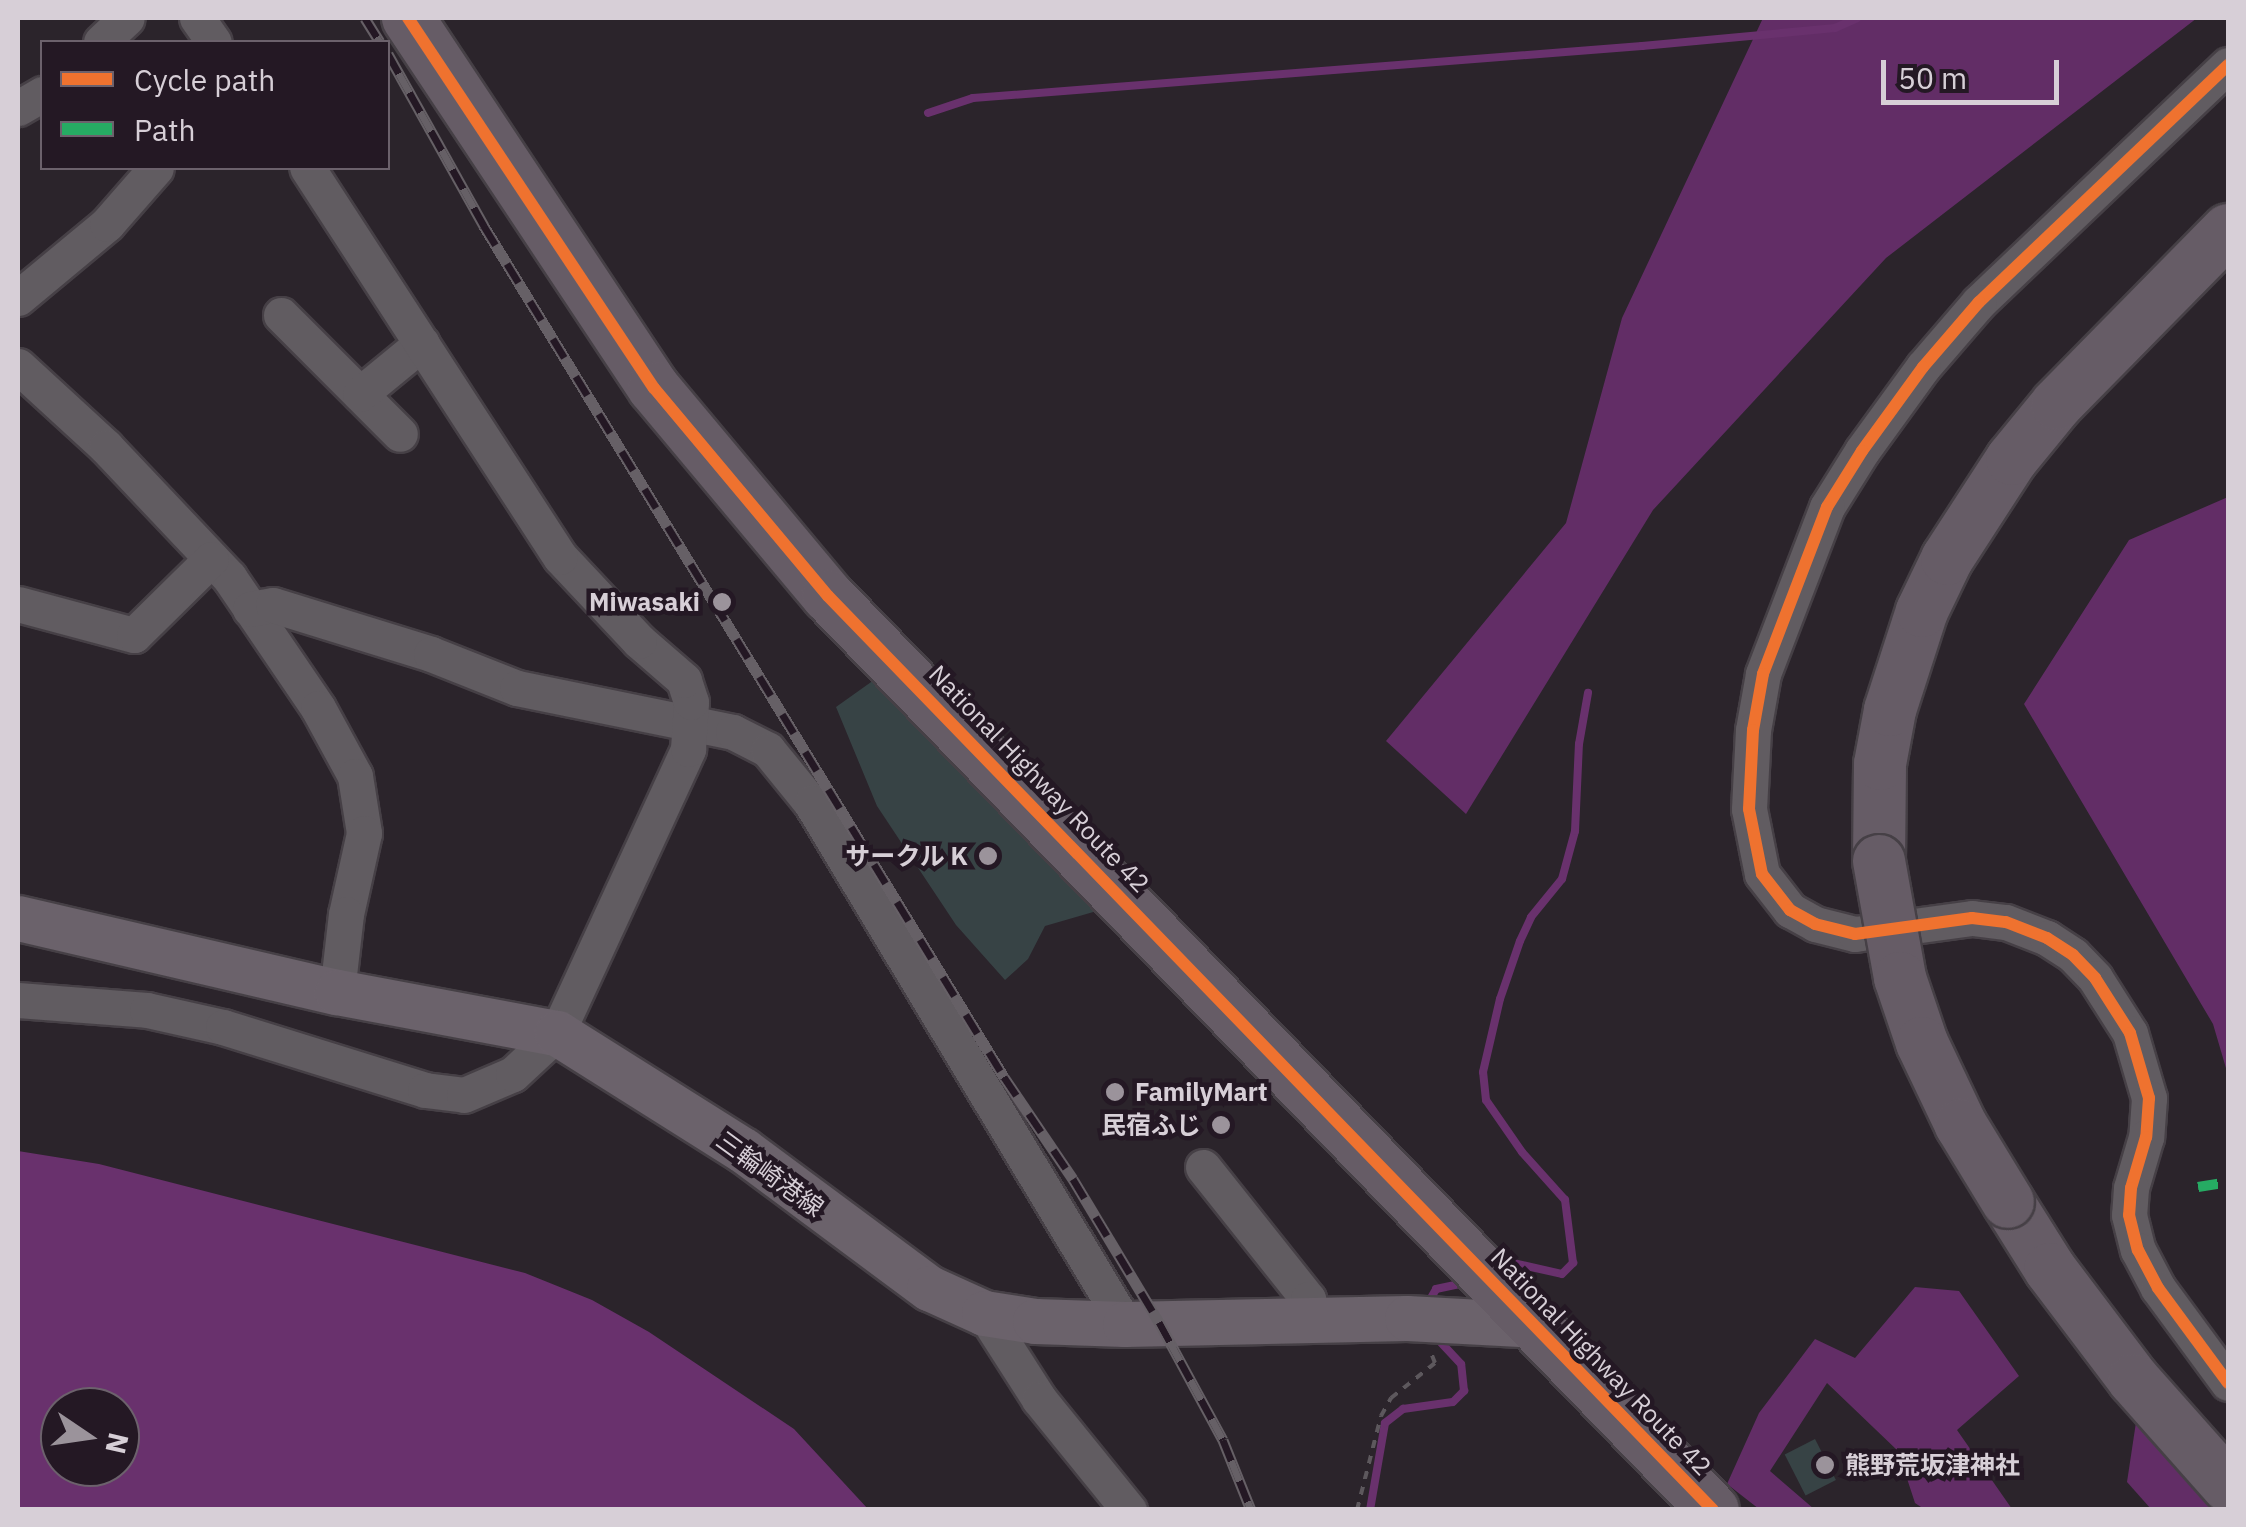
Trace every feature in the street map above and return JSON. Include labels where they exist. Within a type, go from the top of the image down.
[{"type":"highway","name":"National Highway Route 42","points":[[408,18],[654,388],[828,596],[1453,1306],[1535,1325],[1713,1510]]},
{"type":"highway","points":[[2228,230],[2057,404],[2012,459],[1948,559],[1922,610],[1890,710],[1880,764],[1878,861],[1900,978],[1922,1042],[1960,1125],[2050,1268],[2134,1380],[2228,1486]]},
{"type":"main road","name":"三輪崎港線","points":[[18,918],[337,992],[557,1032],[743,1150],[929,1288],[984,1313],[1035,1321],[1125,1324],[1314,1319],[1453,1306]]},
{"type":"street","points":[[104,40],[128,18]]},
{"type":"street","points":[[197,18],[213,40]]},
{"type":"street","points":[[2228,65],[1979,302],[1923,367],[1862,450],[1827,508],[1763,674],[1753,730],[1749,809],[1762,874],[1790,910],[1815,924],[1855,934],[1972,918],[2006,922],[2047,938],[2073,954],[2095,978],[2130,1033],[2150,1098],[2146,1137],[2131,1188],[2129,1214],[2138,1250],[2158,1288],[2228,1382]]},
{"type":"street","points":[[18,108],[40,95]]},
{"type":"street","points":[[18,298],[107,224],[154,170]]},
{"type":"street","points":[[18,1000],[148,1010],[223,1028],[425,1090],[464,1095],[512,1074],[557,1032],[688,749],[691,702],[684,680],[639,641],[560,557],[308,170]]},
{"type":"street","points":[[282,315],[400,434]]},
{"type":"street","points":[[360,394],[422,343]]},
{"type":"street","points":[[18,366],[106,448],[210,559],[250,609],[318,708],[356,776],[364,833],[346,914],[337,992]]},
{"type":"street","points":[[18,604],[134,634],[210,559]]},
{"type":"street","points":[[250,609],[272,606],[431,654],[517,688],[733,732],[768,750],[811,803],[1125,1324]]},
{"type":"street","points":[[1203,1167],[1308,1300],[1314,1319]]},
{"type":"street","points":[[984,1313],[1039,1399],[1130,1510]]},
{"type":"path","points":[[1357,1510],[1381,1416],[1391,1398],[1435,1362],[1453,1306]]},
{"type":"shaded area","points":[[1763,18],[2197,18],[1886,258],[1653,510],[1466,814],[1386,741],[1566,523],[1622,318]]},
{"type":"shaded area","points":[[2228,497],[2228,1075],[2213,1024],[2024,704],[2129,540]]},
{"type":"shaded area","points":[[18,1151],[99,1164],[525,1273],[592,1300],[649,1332],[794,1429],[868,1509],[18,1509]]},
{"type":"shaded area","points":[[1915,1287],[1959,1291],[2019,1376],[1957,1430],[2012,1509],[1924,1509],[1915,1503],[1898,1451],[1827,1383],[1770,1471],[1814,1509],[1759,1509],[1727,1484],[1759,1413],[1815,1339],[1855,1358]]},
{"type":"shaded area","points":[[2138,1409],[2226,1509],[2151,1509],[2127,1482]]},
{"type":"building","name":"サークル K","points":[[888,670],[1114,906],[1045,926],[1028,959],[1005,980],[956,925],[877,806],[836,707]]},
{"type":"building","points":[[1815,1439],[1836,1480],[1806,1495],[1785,1454]]},
{"type":"waterway","points":[[928,113],[973,98],[1642,46],[1835,28],[1857,18]]},
{"type":"waterway","points":[[1504,1261],[1562,1274],[1573,1263],[1565,1200],[1522,1152],[1486,1100],[1483,1072],[1500,999],[1520,941],[1531,917],[1562,879],[1575,831],[1579,744],[1588,693]]},
{"type":"waterway","points":[[1428,1303],[1436,1289],[1464,1283]]},
{"type":"waterway","points":[[1370,1510],[1385,1423],[1403,1409],[1453,1402],[1464,1391],[1461,1364],[1435,1336]]},
{"type":"railway","points":[[365,18],[379,40]]},
{"type":"railway","points":[[390,58],[484,226],[1004,1077],[1073,1179],[1159,1322],[1223,1440],[1251,1510]]},
{"type":"marked path","points":[[2198,1187],[2228,1182]]},
{"type":"cycle path","points":[[408,18],[654,388],[828,596],[1713,1510]]},
{"type":"cycle path","points":[[2228,65],[1979,302],[1923,367],[1862,451],[1827,507],[1763,674],[1753,730],[1749,809],[1762,874],[1790,910],[1815,924],[1855,934],[1972,918],[2006,922],[2047,938],[2073,955],[2095,978],[2130,1033],[2149,1098],[2146,1137],[2131,1188],[2129,1215],[2138,1250],[2158,1288],[2228,1383]]},
{"type":"place","name":"Miwasaki","points":[[722,602]]},
{"type":"place","name":"サークル K","points":[[988,856]]},
{"type":"place","name":"FamilyMart","points":[[1115,1092]]},
{"type":"place","name":"民宿ふじ","points":[[1221,1125]]},
{"type":"place","name":"熊野荒坂津神社","points":[[1825,1465]]}]
